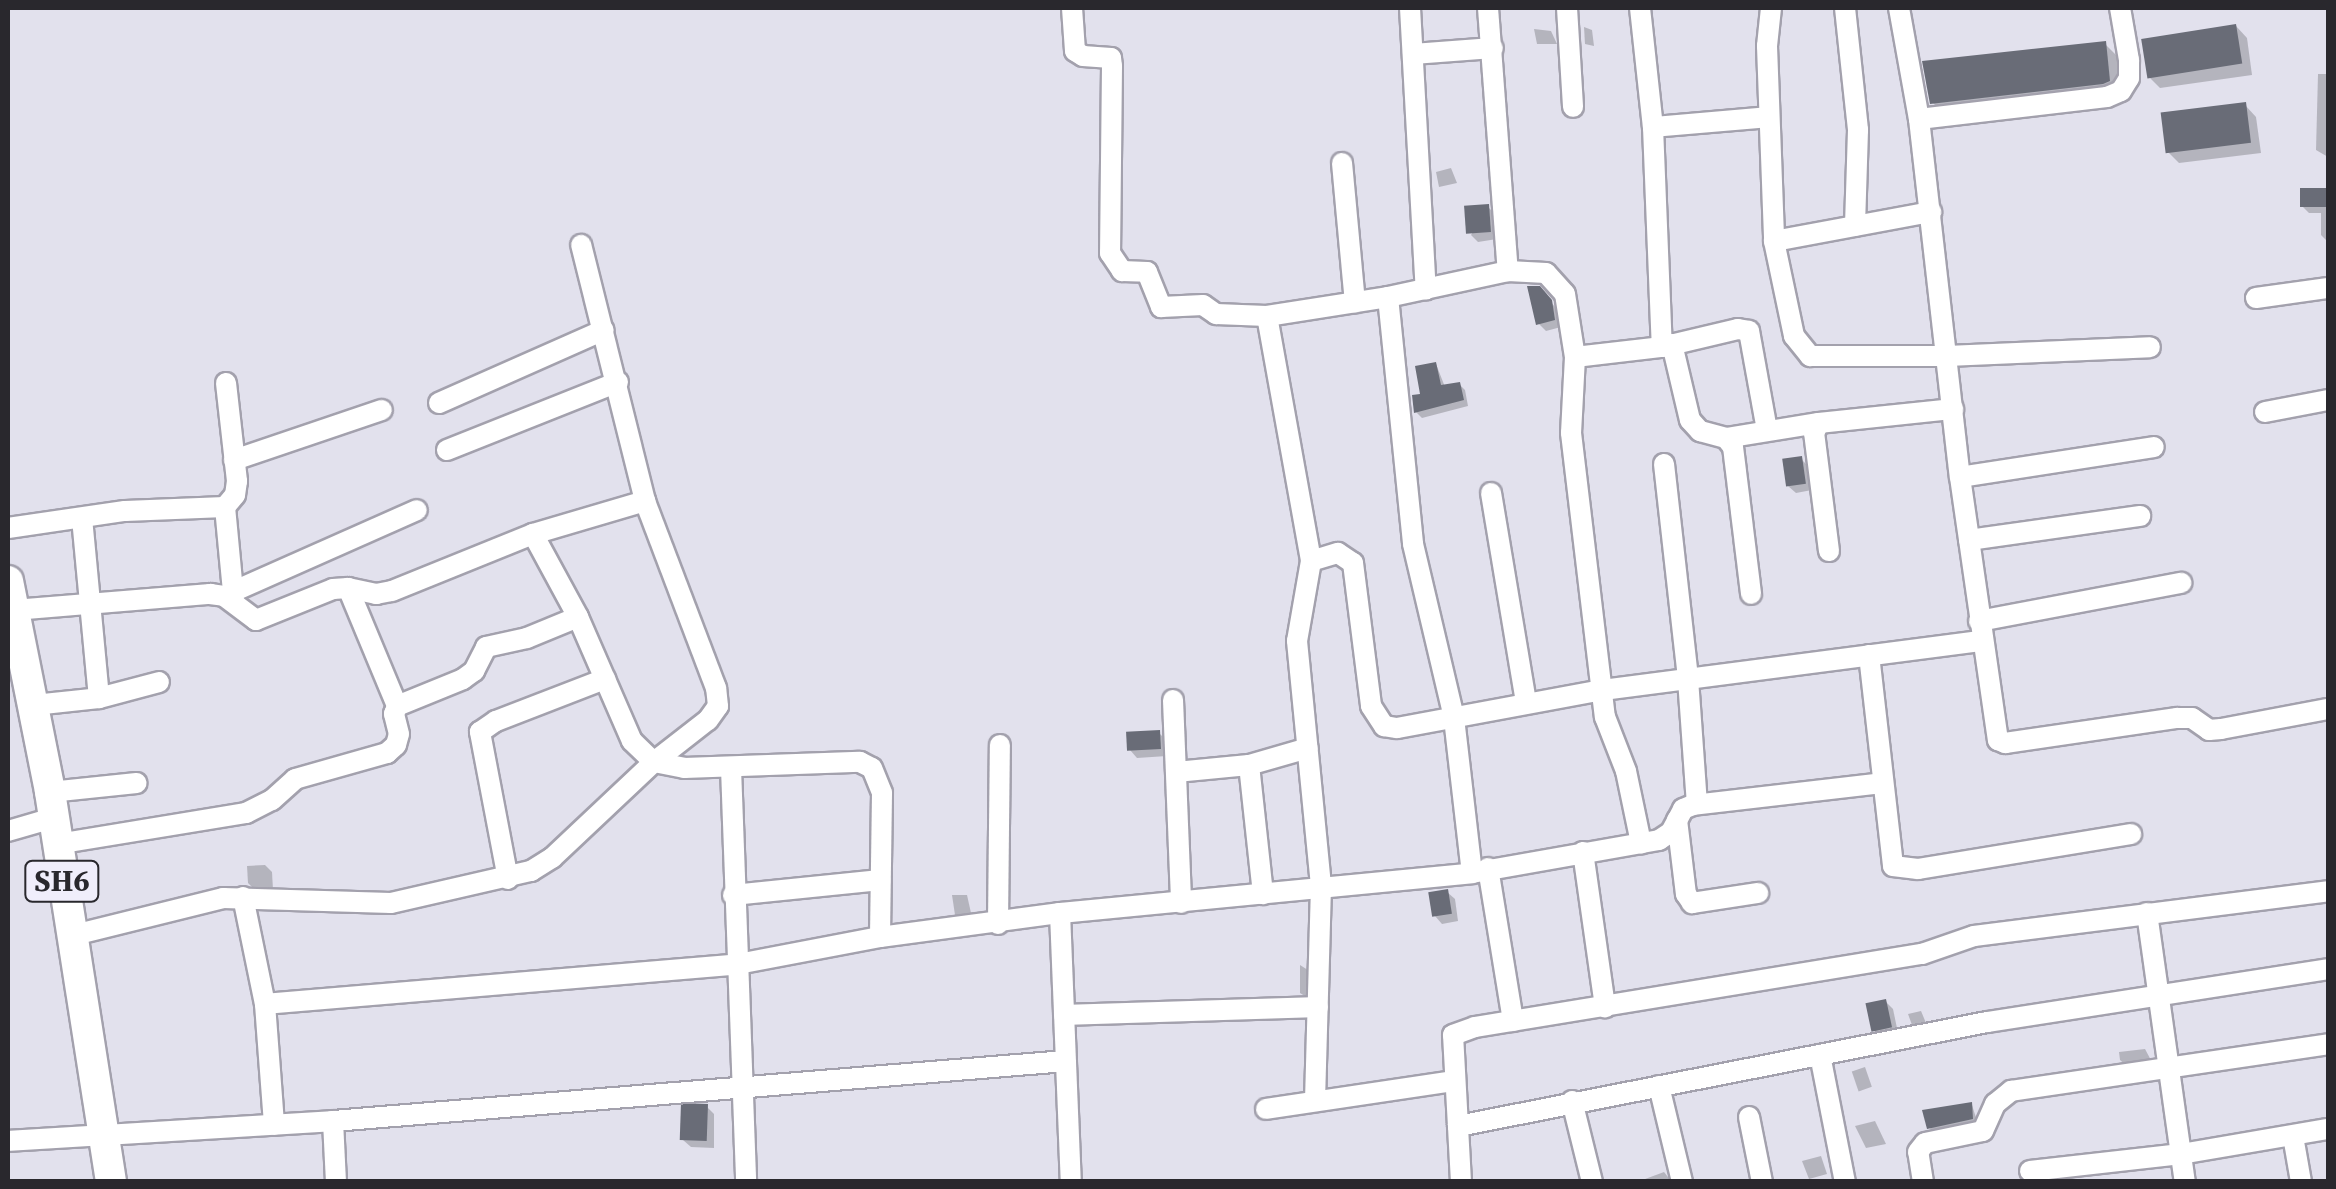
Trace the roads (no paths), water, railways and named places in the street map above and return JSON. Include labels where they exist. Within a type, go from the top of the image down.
[{"type":"main road","name":"SH6","points":[[11,596],[18,675],[34,705],[111,1182]]},
{"type":"street","points":[[1072,8],[1074,50],[1083,56],[1111,58],[1110,253],[1122,270],[1147,272],[1161,307],[1203,305],[1231,317],[1267,316],[1388,298],[1508,271],[1546,273],[1560,284],[1575,357],[1571,432],[1609,736],[1626,771],[1642,843]]},
{"type":"street","points":[[1410,8],[1426,290]]},
{"type":"street","points":[[1488,8],[1508,271]]},
{"type":"street","points":[[1567,8],[1573,107]]},
{"type":"street","points":[[1640,8],[1653,127],[1667,346],[1690,420],[1700,431],[1726,438],[1819,423],[1953,409]]},
{"type":"street","points":[[1771,8],[1766,46],[1774,241],[1794,336],[1810,356],[1947,356],[2150,347]]},
{"type":"street","points":[[1845,8],[1858,130],[1855,226]]},
{"type":"street","points":[[1899,8],[1919,119],[1968,540],[1998,740],[2006,743],[2178,718],[2192,718],[2208,730],[2221,730],[2328,709]]},
{"type":"street","points":[[1919,119],[2107,98],[2122,91],[2129,78],[2129,60],[2120,8]]},
{"type":"street","points":[[1413,54],[1494,48]]},
{"type":"street","points":[[1653,127],[1770,117]]},
{"type":"street","points":[[1342,163],[1355,302]]},
{"type":"street","points":[[1774,241],[1931,212]]},
{"type":"street","points":[[70,936],[204,902],[243,897],[391,904],[508,879],[552,858],[654,762],[708,720],[718,706],[716,688],[645,501],[581,245]]},
{"type":"street","points":[[2256,298],[2328,288]]},
{"type":"street","points":[[1388,298],[1413,544],[1454,718],[1480,870],[1513,1021]]},
{"type":"street","points":[[1267,316],[1311,561],[1298,642],[1321,886],[1315,1101]]},
{"type":"street","points":[[1575,357],[1667,346],[1738,329],[1748,331],[1767,430]]},
{"type":"street","points":[[439,403],[604,330]]},
{"type":"street","points":[[447,450],[618,382]]},
{"type":"street","points":[[226,383],[234,460],[235,494],[225,507],[233,597],[256,620],[348,588],[376,594],[392,591],[533,534],[645,501]]},
{"type":"street","points":[[2265,412],[2328,400]]},
{"type":"street","points":[[234,460],[382,410]]},
{"type":"street","points":[[1819,423],[1814,433],[1828,551]]},
{"type":"street","points":[[1726,438],[1736,459],[1750,594]]},
{"type":"street","points":[[1960,477],[2154,447]]},
{"type":"street","points":[[1664,464],[1688,679],[1697,804]]},
{"type":"street","points":[[1490,493],[1526,702]]},
{"type":"street","points":[[8,528],[125,511],[225,507]]},
{"type":"street","points":[[11,596],[92,604],[210,594],[233,597],[418,510]]},
{"type":"street","points":[[1968,540],[2140,516]]},
{"type":"street","points":[[82,518],[100,698]]},
{"type":"street","points":[[533,534],[578,617],[632,740],[654,762],[684,768],[860,762],[872,768],[882,793],[880,937]]},
{"type":"street","points":[[1311,561],[1338,553],[1352,563],[1371,706],[1384,726],[1408,728],[1526,702],[1869,656],[2181,583]]},
{"type":"street","points":[[53,818],[259,808],[295,779],[387,753],[399,734],[394,714],[397,706],[348,588]]},
{"type":"street","points":[[397,706],[463,679],[474,671],[478,656],[486,647],[527,638],[578,617]]},
{"type":"street","points":[[1869,656],[1894,866],[1918,868],[2132,834]]},
{"type":"street","points":[[508,879],[480,732],[496,721],[605,679]]},
{"type":"street","points":[[34,705],[100,698],[159,682]]},
{"type":"street","points":[[1172,700],[1181,904]]},
{"type":"street","points":[[998,924],[1000,746]]},
{"type":"street","points":[[1176,772],[1249,765],[1308,748]]},
{"type":"street","points":[[1249,765],[1263,894]]},
{"type":"street","points":[[731,768],[746,1182]]},
{"type":"street","points":[[8,832],[137,783]]},
{"type":"street","points":[[265,1004],[738,964],[880,937],[1060,913],[1181,904],[1480,870],[1642,843],[1671,832],[1684,808],[1697,804],[1883,783]]},
{"type":"street","points":[[1677,819],[1686,894],[1692,904],[1758,893]]},
{"type":"street","points":[[1582,852],[1605,1007]]},
{"type":"street","points":[[733,895],[880,880]]},
{"type":"street","points":[[1461,1182],[1453,1034],[1922,954],[1974,936],[2328,891]]},
{"type":"street","points":[[243,897],[265,1004],[274,1125]]},
{"type":"street","points":[[1060,913],[1072,1182]]},
{"type":"street","points":[[2147,913],[2184,1182]]},
{"type":"street","points":[[1458,1126],[1820,1055],[2328,969]]},
{"type":"street","points":[[1064,1015],[1318,1007]]},
{"type":"street","points":[[1923,1182],[1918,1152],[1925,1144],[1984,1131],[1995,1104],[2011,1091],[2328,1044]]},
{"type":"street","points":[[1820,1055],[1844,1181]]},
{"type":"street","points":[[8,1142],[333,1121],[1066,1061]]},
{"type":"street","points":[[1266,1109],[1453,1081]]},
{"type":"street","points":[[1660,1086],[1682,1182]]},
{"type":"street","points":[[1572,1101],[1592,1182]]},
{"type":"street","points":[[1749,1117],[1762,1182]]},
{"type":"street","points":[[333,1121],[336,1182]]},
{"type":"street","points":[[2030,1171],[2181,1154],[2328,1129]]},
{"type":"street","points":[[2293,1136],[2301,1182]]}]
